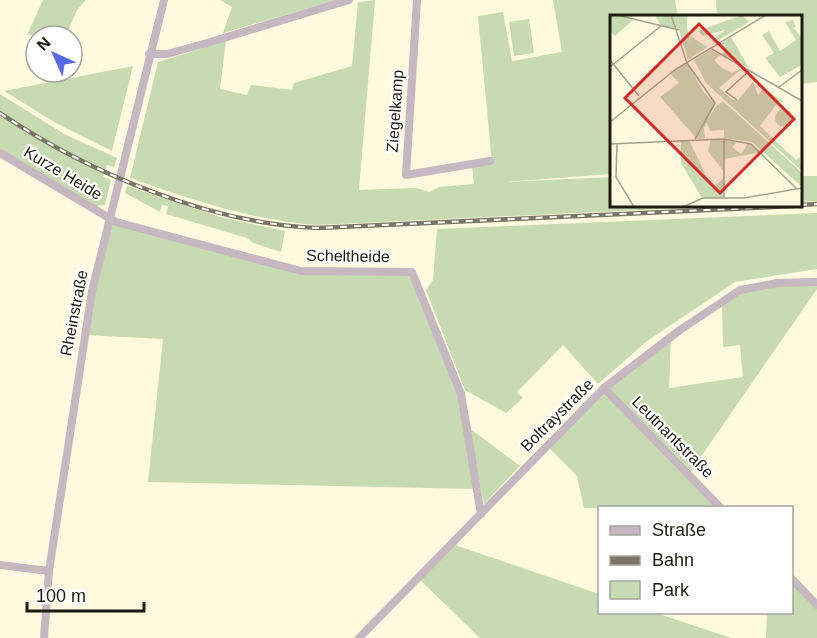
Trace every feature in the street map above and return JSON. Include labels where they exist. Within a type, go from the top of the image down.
[{"type":"street","name":"Rheinstraße","points":[[44,638],[49,571],[85,335],[110,219],[164,0]]},
{"type":"street","points":[[149,54],[167,54],[349,0]]},
{"type":"street","name":"Ziegelkamp","points":[[417,0],[406,175],[490,161]]},
{"type":"street","name":"Kurze Heide","points":[[0,153],[110,219]]},
{"type":"street","name":"Scheltheide","points":[[110,219],[302,271],[412,272],[460,393],[481,514]]},
{"type":"street","name":"Boltraystraße","points":[[359,638],[604,388],[680,330],[740,290],[777,283],[817,282]]},
{"type":"street","name":"Leutnantstraße","points":[[604,388],[720,506]]},
{"type":"street","points":[[0,565],[49,571]]},
{"type":"street","points":[[793,580],[817,605]]},
{"type":"green space","points":[[43,0],[86,0],[77,10],[71,24],[32,24]]},
{"type":"green space","points":[[220,0],[336,0],[223,33],[232,7]]},
{"type":"green space","points":[[375,0],[359,190],[416,188],[429,192],[439,187],[474,184],[472,165],[492,163],[478,16],[503,12],[512,61],[562,52],[553,0],[675,0],[678,15],[610,15],[610,174],[506,182],[610,177],[610,207],[704,207],[317,225],[245,214],[130,178],[158,62],[226,41],[220,89],[247,95],[251,85],[292,90],[294,83],[352,66],[358,2]]},
{"type":"green space","points":[[716,0],[817,0],[817,82],[802,84],[802,15],[717,15]]},
{"type":"green space","points":[[529,19],[534,53],[514,56],[509,22]]},
{"type":"green space","points":[[133,66],[112,151],[56,123],[4,91],[40,84],[84,84],[84,75]]},
{"type":"green space","points":[[0,94],[64,134],[117,158],[114,167],[107,165],[103,177],[111,180],[105,205],[94,206],[0,149]]},
{"type":"green space","points":[[802,176],[817,176],[817,201],[802,202]]},
{"type":"green space","points":[[127,186],[220,217],[285,231],[281,252],[253,243],[247,238],[166,214],[168,206],[162,205],[160,212],[125,193]]},
{"type":"green space","points":[[817,213],[817,269],[735,282],[647,341],[598,384],[563,345],[517,392],[523,398],[506,413],[465,390],[426,290],[433,280],[437,229]]},
{"type":"green space","points":[[110,219],[301,271],[412,272],[461,394],[476,489],[148,482],[163,339],[85,335]]},
{"type":"green space","points":[[817,282],[817,289],[689,474],[720,506],[584,508],[577,476],[547,446],[604,388],[671,337],[669,388],[743,377],[740,345],[723,347],[722,302],[740,290]]},
{"type":"green space","points":[[469,428],[520,466],[484,504]]},
{"type":"green space","points":[[452,544],[598,594],[598,614],[659,614],[731,638],[480,638],[419,579]]},
{"type":"green space","points":[[793,580],[817,605],[817,638],[766,638],[767,614],[793,614]]},
{"type":"railway","points":[[0,113],[72,156],[152,192],[235,217],[277,224],[318,228],[772,207]]},
{"type":"railway","points":[[802,205],[817,204]]}]
